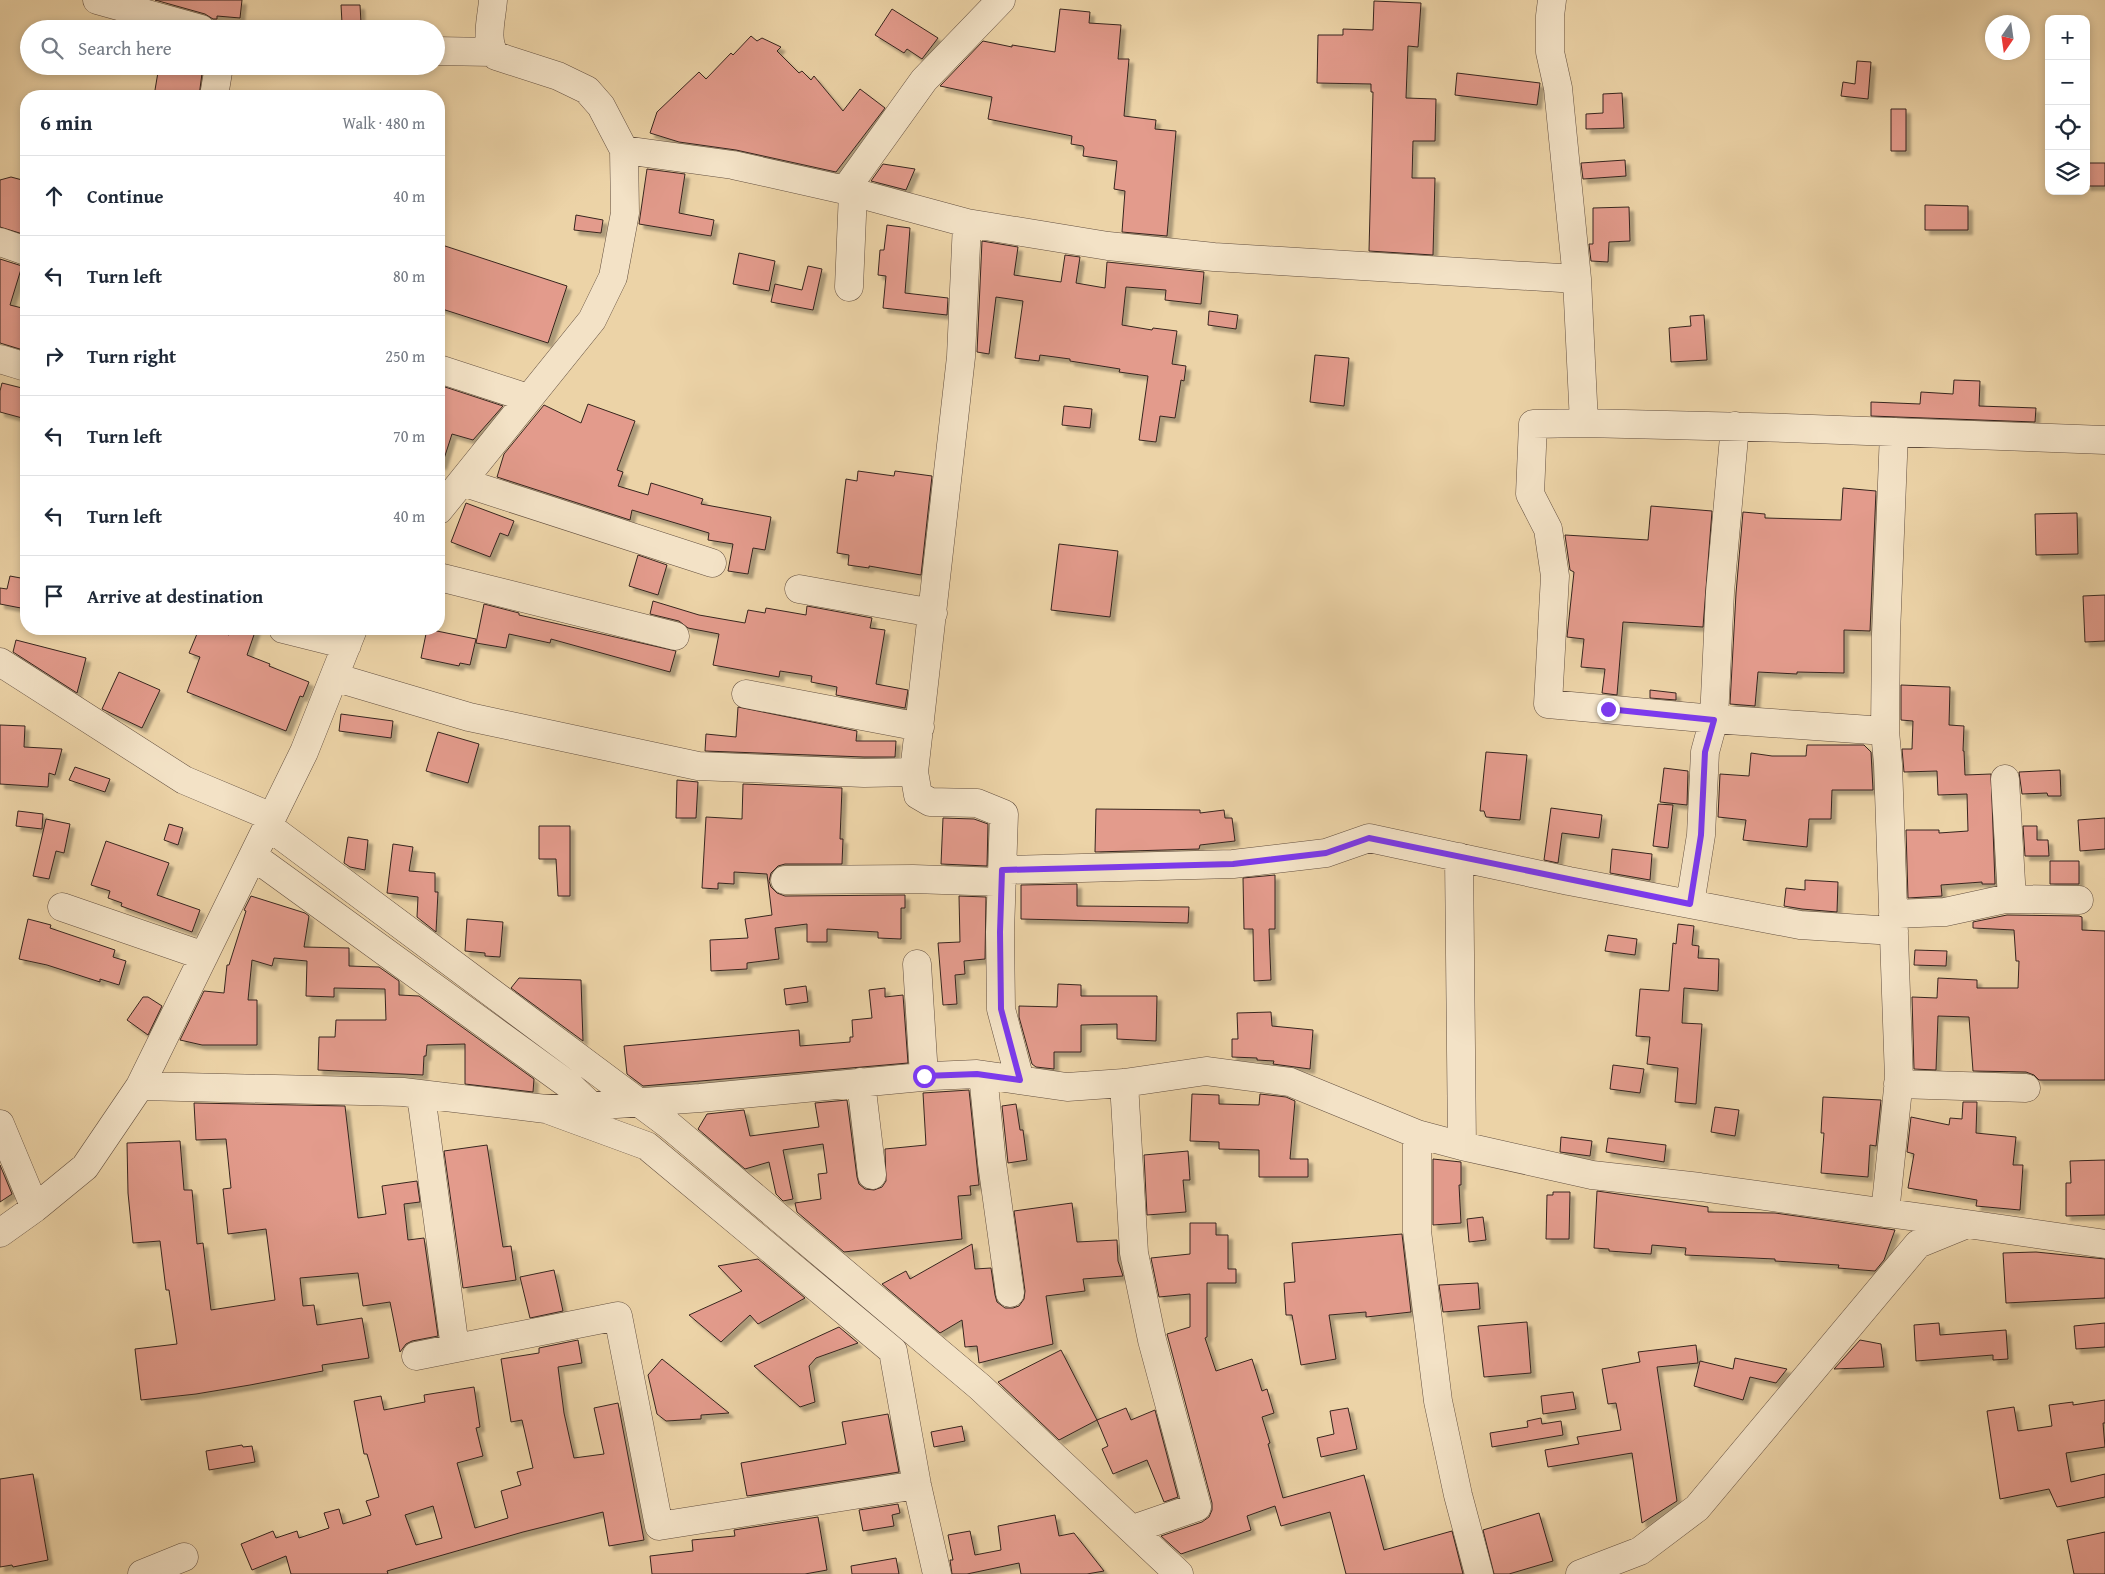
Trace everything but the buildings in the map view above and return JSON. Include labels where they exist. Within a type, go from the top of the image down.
[{"type":"street","points":[[97,0],[169,20]]},
{"type":"street","points":[[492,52],[490,39],[493,0]]},
{"type":"street","points":[[848,287],[849,191],[924,80],[1001,0]]},
{"type":"street","points":[[1552,0],[1550,52],[1558,88],[1577,279],[1584,423]]},
{"type":"street","points":[[445,51],[492,52],[499,58],[558,76],[587,90],[602,106],[624,150],[625,213],[613,277],[592,320],[448,494],[712,563]]},
{"type":"street","points":[[215,90],[218,75]]},
{"type":"street","points":[[624,150],[733,165],[849,191],[967,223],[1108,246],[1214,257],[1577,279]]},
{"type":"street","points":[[967,223],[961,357],[914,772],[918,795],[930,802],[977,803],[1004,814],[1000,932],[1001,1009],[1020,1080]]},
{"type":"street","points":[[0,242],[20,249]]},
{"type":"street","points":[[0,359],[20,365]]},
{"type":"street","points":[[445,371],[528,398]]},
{"type":"street","points":[[1885,731],[1714,720],[1548,704],[1556,576],[1548,529],[1530,494],[1533,424],[1584,423],[1735,426],[2105,440]]},
{"type":"street","points":[[1690,904],[1701,835],[1705,752],[1714,720],[1720,592],[1735,426]]},
{"type":"street","points":[[1884,1213],[1898,1084],[1888,764],[1885,731],[1886,634],[1894,432]]},
{"type":"street","points":[[445,578],[675,636]]},
{"type":"street","points":[[799,589],[933,614]]},
{"type":"street","points":[[0,1233],[35,1208],[85,1167],[140,1086],[304,752],[350,637],[333,635]]},
{"type":"street","points":[[0,662],[184,780],[270,822],[669,1125],[980,1387],[1179,1574]]},
{"type":"street","points":[[334,677],[469,717],[698,766],[864,774],[914,772]]},
{"type":"street","points":[[746,694],[920,728]]},
{"type":"street","points":[[2005,779],[2012,899]]},
{"type":"street","points":[[785,880],[1002,876],[1233,864],[1326,853],[1369,838],[1800,925],[1893,923],[2012,899],[2079,900]]},
{"type":"street","points":[[253,856],[570,1086],[591,1106]]},
{"type":"street","points":[[1459,857],[1462,1146]]},
{"type":"street","points":[[62,908],[204,956]]},
{"type":"street","points":[[917,964],[924,1076]]},
{"type":"street","points":[[140,1086],[403,1092],[546,1109],[924,1076],[983,1075],[1067,1087],[1124,1083],[1206,1071],[1290,1082],[1417,1134],[1592,1175],[1700,1187],[2105,1244]]},
{"type":"street","points":[[983,1075],[992,1163],[1010,1293]]},
{"type":"street","points":[[861,1082],[872,1175]]},
{"type":"street","points":[[1124,1083],[1134,1253],[1152,1340],[1197,1507],[1133,1529]]},
{"type":"street","points":[[1898,1084],[2026,1088]]},
{"type":"street","points":[[421,1095],[455,1348]]},
{"type":"street","points":[[546,1109],[647,1146],[893,1351],[917,1485],[937,1574]]},
{"type":"street","points":[[0,1124],[35,1208]]},
{"type":"street","points":[[1417,1134],[1417,1231],[1438,1401],[1458,1495],[1479,1574]]},
{"type":"street","points":[[1580,1574],[1640,1551],[1697,1508],[1918,1244],[1967,1224]]},
{"type":"street","points":[[416,1356],[618,1316],[659,1526],[917,1485]]},
{"type":"street","points":[[142,1574],[184,1557]]},
{"type":"route","points":[[924,1076],[977,1074],[1020,1080],[1001,1009],[1000,932],[1002,870],[1233,864],[1326,853],[1369,838],[1690,904],[1701,835],[1705,752],[1714,720],[1608,709]]}]
